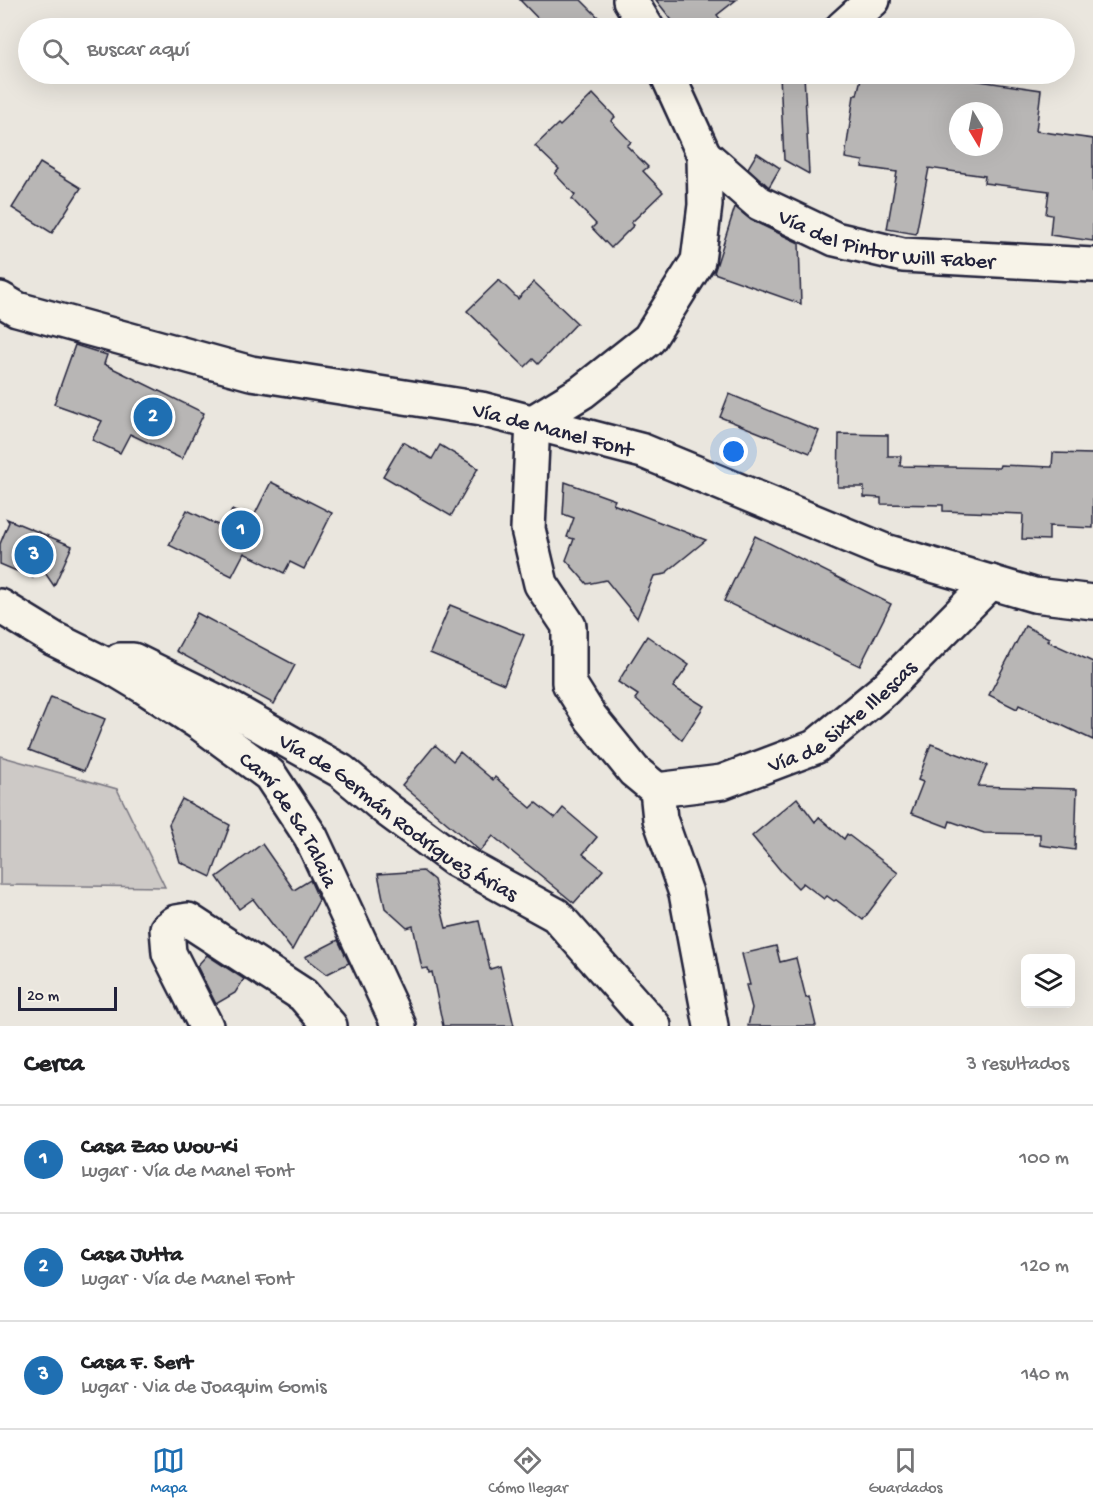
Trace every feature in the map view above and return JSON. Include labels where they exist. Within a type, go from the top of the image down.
[{"type":"street","points":[[630,0],[641,18]]},
{"type":"street","points":[[853,18],[873,0]]},
{"type":"street","points":[[672,84],[704,155],[705,205],[698,261],[649,339],[582,392],[533,422],[528,529],[541,584],[569,626],[568,682],[591,718],[634,771],[657,790],[660,819],[686,893],[711,1026]]},
{"type":"street","name":"Vía del Pintor Will Faber","points":[[704,155],[759,203],[835,239],[903,255],[1093,265]]},
{"type":"street","name":"Vía de Manel Font","points":[[0,299],[17,309],[251,373],[481,409],[644,451],[885,551],[1034,595],[1093,602]]},
{"type":"street","name":"Vía de Sixte Illescas","points":[[657,790],[722,782],[815,747],[884,690],[991,582]]},
{"type":"street","name":"Camí de Sa Talaia","points":[[0,606],[54,639],[113,668],[201,724],[270,775],[311,837],[399,1026]]},
{"type":"street","name":"Vía de Germán Rodríguez Árias","points":[[113,668],[120,660],[133,660],[226,706],[342,771],[389,811],[454,859],[556,915],[654,1026]]},
{"type":"street","points":[[206,1026],[169,953],[167,929],[176,921],[188,920],[267,970],[303,995],[330,1026]]},
{"type":"shaded area","points":[[0,756],[117,789],[165,887],[0,885]]},
{"type":"building","points":[[520,0],[581,0],[599,18],[537,18]]},
{"type":"building","points":[[656,0],[736,0],[717,15],[719,18],[670,18]]},
{"type":"building","points":[[780,84],[804,84],[809,174],[784,160]]},
{"type":"building","points":[[860,84],[1000,84],[1041,90],[1036,131],[1093,139],[1093,241],[1050,235],[1052,215],[1046,214],[1049,191],[984,183],[985,176],[929,168],[916,234],[887,229],[897,172],[862,167],[863,161],[845,158],[854,95],[857,95]]},
{"type":"building","points":[[593,94],[615,117],[611,121],[631,142],[627,146],[648,167],[643,171],[663,192],[631,223],[634,225],[611,248],[592,228],[596,224],[572,199],[575,195],[555,174],[559,169],[535,146]]},
{"type":"building","points":[[757,153],[780,168],[769,187],[748,168]]},
{"type":"building","points":[[40,163],[81,188],[52,233],[12,208]]},
{"type":"building","points":[[735,207],[751,220],[799,243],[801,304],[714,273]]},
{"type":"building","points":[[499,280],[518,299],[534,282],[577,323],[538,364],[533,359],[525,367],[467,311]]},
{"type":"building","points":[[75,345],[107,355],[104,364],[204,413],[182,459],[130,434],[120,453],[92,440],[102,421],[54,404]]},
{"type":"building","points":[[729,394],[819,431],[810,453],[720,417]]},
{"type":"building","points":[[839,434],[888,435],[888,456],[901,456],[900,466],[1052,467],[1053,453],[1093,454],[1093,528],[1049,526],[1049,540],[1022,539],[1023,514],[943,511],[943,505],[881,504],[881,498],[864,497],[864,487],[838,487]]},
{"type":"building","points":[[403,442],[432,459],[440,445],[478,468],[451,516],[383,476]]},
{"type":"building","points":[[271,482],[332,513],[304,569],[290,562],[284,573],[244,553],[232,576],[169,545],[187,510],[224,528],[232,510],[252,520]]},
{"type":"building","points":[[565,482],[615,500],[613,504],[706,540],[666,574],[654,576],[637,618],[606,580],[587,584],[566,560],[574,539],[567,537],[574,518],[563,514]]},
{"type":"building","points":[[7,519],[72,546],[54,586],[39,564],[33,578],[0,564],[0,544],[9,522]]},
{"type":"building","points":[[755,536],[891,604],[860,666],[724,601]]},
{"type":"building","points":[[450,605],[524,635],[504,684],[430,653]]},
{"type":"building","points":[[197,613],[295,665],[274,704],[176,651]]},
{"type":"building","points":[[1025,626],[1049,638],[1047,641],[1093,662],[1093,740],[1019,705],[1017,709],[989,695]]},
{"type":"building","points":[[647,636],[689,665],[673,687],[704,706],[682,740],[635,699],[638,695],[618,682]]},
{"type":"building","points":[[51,697],[105,719],[84,771],[29,750]]},
{"type":"building","points":[[931,744],[987,765],[978,786],[1077,789],[1075,850],[1040,845],[1040,834],[984,833],[950,821],[948,827],[911,813],[923,782],[918,780]]},
{"type":"building","points":[[435,745],[453,761],[460,752],[493,780],[495,777],[531,808],[536,803],[555,818],[563,808],[597,837],[583,854],[603,870],[574,903],[493,836],[480,851],[402,785]]},
{"type":"building","points":[[797,798],[815,822],[819,817],[844,839],[847,834],[898,873],[863,920],[836,900],[827,896],[824,899],[803,883],[798,888],[752,836]]},
{"type":"building","points":[[182,799],[230,825],[211,877],[180,862],[169,824]]},
{"type":"building","points":[[262,844],[294,890],[310,880],[319,900],[292,950],[253,899],[239,909],[217,877]]},
{"type":"building","points":[[423,871],[434,880],[446,928],[479,921],[490,969],[500,966],[514,1026],[443,1026],[432,972],[429,973],[428,968],[422,969],[413,926],[407,928],[385,908],[378,874]]},
{"type":"building","points":[[338,940],[349,963],[327,974],[305,957]]},
{"type":"building","points":[[776,946],[780,962],[796,958],[816,1026],[748,1026],[752,1008],[746,985],[750,985],[742,954]]},
{"type":"building","points":[[207,955],[244,979],[235,993],[216,1004],[197,966]]},
{"type":"place","name":"Casa Jutta","points":[[153,417]]},
{"type":"place","name":"Casa Zao Wou-Ki","points":[[241,530]]},
{"type":"place","name":"Casa F. Sert","points":[[34,555]]}]
